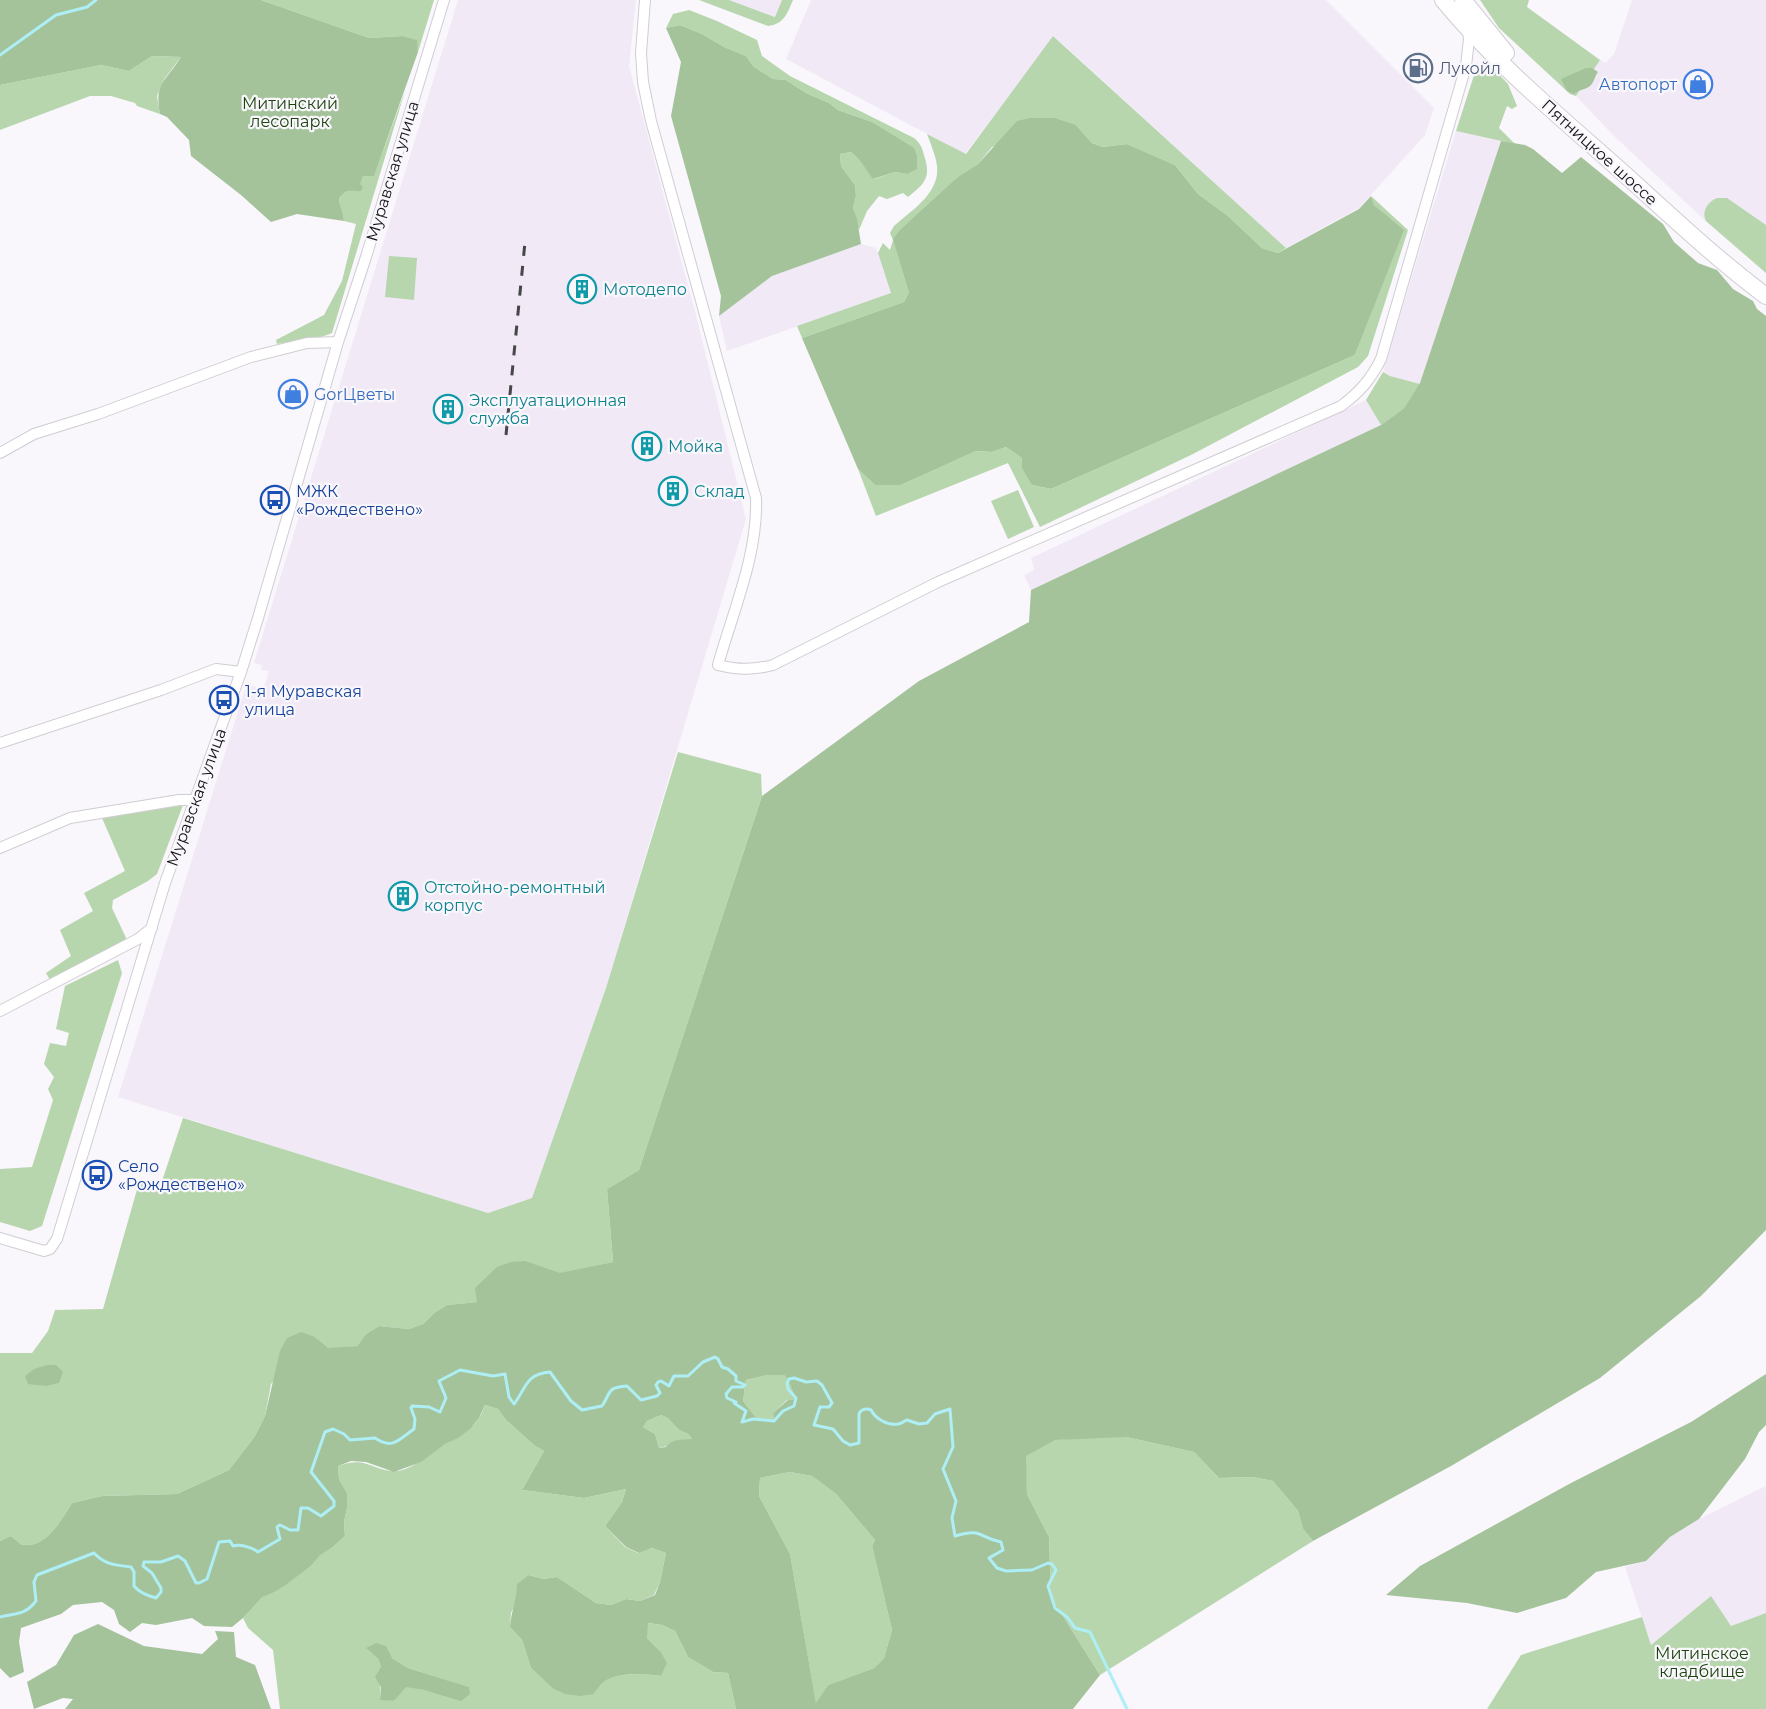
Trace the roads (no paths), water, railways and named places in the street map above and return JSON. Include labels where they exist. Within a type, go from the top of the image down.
[{"type":"main road","name":"Пятницкое шоссе","points":[[1443,0],[1503,64],[1590,144],[1766,296]]},
{"type":"main road","name":"Пятницкое шоссе","points":[[1463,0],[1512,59],[1682,212],[1766,283]]},
{"type":"street","name":"Муравская улица","points":[[0,1238],[38,1250],[50,1249],[57,1239],[194,800],[241,672],[338,342],[444,0]]},
{"type":"street","points":[[645,0],[641,53],[643,82],[649,111],[756,498],[757,523],[750,555],[718,665],[737,670],[753,670],[773,665],[938,582],[1341,406],[1358,394],[1370,380],[1381,359],[1466,66],[1468,27]]},
{"type":"street","points":[[0,453],[34,434],[98,414],[251,357],[307,343],[338,342]]},
{"type":"street","points":[[0,743],[162,690],[216,669],[241,672]]},
{"type":"street","points":[[0,848],[70,819],[178,800],[194,800]]},
{"type":"street","points":[[0,1011],[138,939],[153,927]]},
{"type":"waterway","points":[[0,55],[56,15],[87,7],[96,0]]},
{"type":"waterway","points":[[0,1617],[16,1614],[32,1606],[36,1601],[34,1582],[37,1575],[94,1553],[107,1562],[131,1567],[134,1572],[134,1586],[144,1594],[156,1598],[161,1588],[152,1573],[143,1566],[144,1562],[161,1562],[178,1556],[185,1561],[196,1583],[199,1583],[207,1579],[219,1542],[230,1541],[233,1546],[246,1546],[258,1552],[280,1539],[277,1527],[280,1525],[290,1530],[298,1530],[301,1508],[308,1508],[321,1516],[334,1506],[334,1501],[311,1472],[325,1432],[333,1429],[350,1440],[375,1438],[381,1442],[395,1442],[414,1429],[415,1419],[412,1406],[429,1407],[440,1412],[446,1398],[439,1381],[460,1370],[493,1376],[505,1374],[509,1397],[514,1404],[531,1379],[542,1373],[550,1372],[571,1401],[582,1410],[602,1406],[610,1391],[620,1387],[627,1386],[641,1400],[657,1396],[660,1393],[656,1385],[658,1382],[661,1381],[669,1386],[674,1376],[688,1376],[703,1362],[715,1357],[722,1367],[736,1376],[736,1381],[745,1385],[732,1387],[726,1394],[727,1398],[746,1411],[742,1422],[753,1419],[774,1421],[783,1411],[794,1406],[796,1398],[788,1389],[787,1383],[789,1379],[794,1378],[806,1382],[817,1381],[822,1385],[832,1403],[829,1407],[820,1407],[814,1425],[833,1429],[843,1441],[850,1445],[859,1443],[859,1414],[864,1409],[871,1410],[875,1416],[890,1424],[900,1424],[907,1420],[919,1424],[927,1423],[935,1414],[950,1409],[953,1447],[943,1469],[956,1501],[952,1518],[955,1536],[976,1533],[1001,1542],[1003,1550],[989,1558],[997,1568],[1006,1571],[1032,1570],[1048,1563],[1052,1564],[1056,1570],[1048,1586],[1055,1608],[1067,1617],[1075,1628],[1090,1632],[1127,1709]]},
{"type":"railway","points":[[506,435],[525,242]]},
{"type":"place","name":"Лукойл","points":[[1418,68]]},
{"type":"place","name":"Автопорт","points":[[1698,84]]},
{"type":"place","name":"Мотодепо","points":[[582,289]]},
{"type":"place","name":"GorЦветы","points":[[293,394]]},
{"type":"place","name":"Эксплуатационная служба","points":[[448,409]]},
{"type":"place","name":"Мойка","points":[[647,446]]},
{"type":"place","name":"Склад","points":[[673,491]]},
{"type":"place","name":"МЖК «Рождествено»","points":[[275,500]]},
{"type":"place","name":"1-я Муравская улица","points":[[224,700]]},
{"type":"place","name":"Отстойно-ремонтный корпус","points":[[403,896]]},
{"type":"place","name":"Село «Рождествено»","points":[[97,1175]]},
{"type":"park label","name":"Митинский лесопарк","points":[[290,112]]},
{"type":"park label","name":"Митинское кладбище","points":[[1702,1662]]}]
